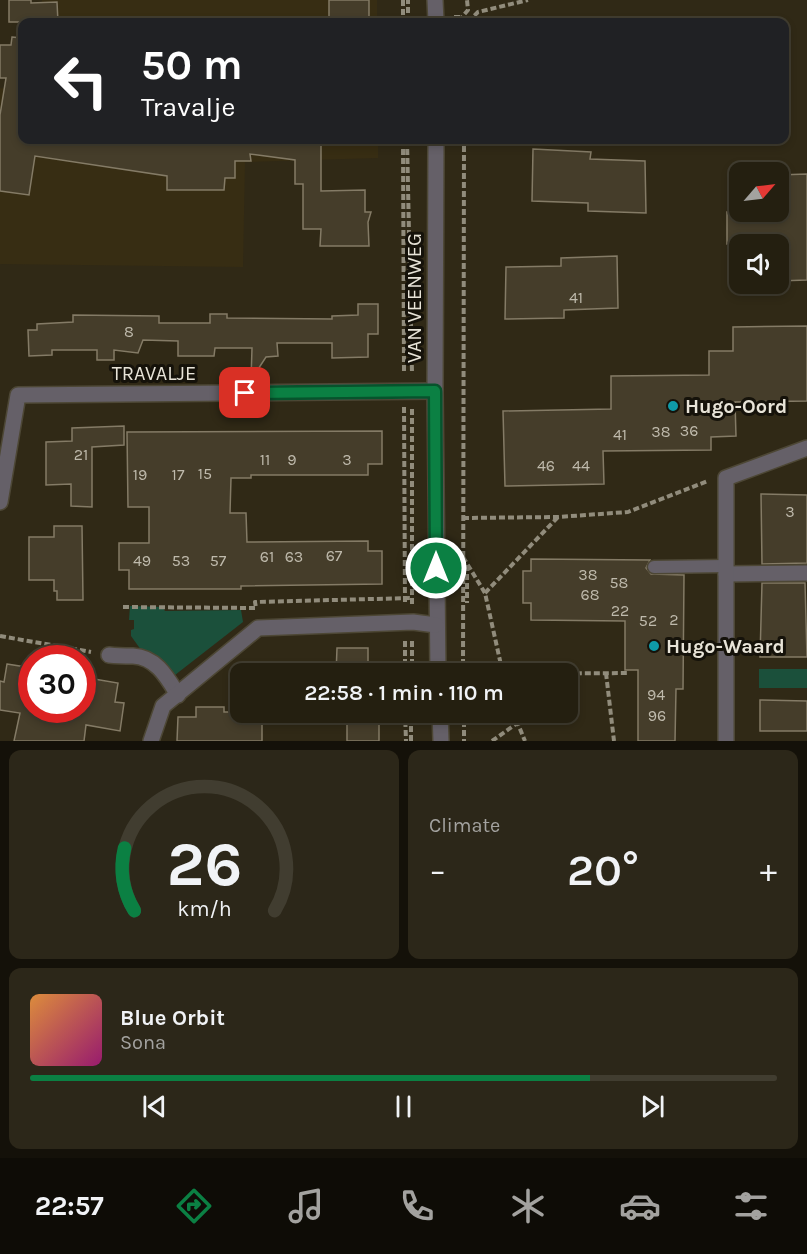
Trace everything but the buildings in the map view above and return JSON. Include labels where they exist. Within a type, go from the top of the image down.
[{"type":"street","points":[[435,0],[436,18]]},
{"type":"street","name":"VAN VEENWEG","points":[[436,144],[438,663]]},
{"type":"street","name":"TRAVALJE","points":[[0,502],[18,395],[435,391]]},
{"type":"street","points":[[726,741],[726,478],[807,448]]},
{"type":"street","points":[[726,570],[807,573]]},
{"type":"street","points":[[151,741],[163,706],[258,628],[413,622],[436,625]]},
{"type":"street","points":[[109,655],[135,656],[148,660],[159,667],[178,694]]},
{"type":"street","points":[[440,723],[441,741]]},
{"type":"lane","points":[[654,567],[726,570]]},
{"type":"path","points":[[403,0],[403,18]]},
{"type":"path","points":[[408,0],[408,18]]},
{"type":"path","points":[[462,18],[468,10],[467,0]]},
{"type":"path","points":[[472,18],[478,12],[528,0]]},
{"type":"path","points":[[463,663],[465,144]]},
{"type":"path","points":[[463,518],[558,517],[628,512],[710,481],[726,478]]},
{"type":"path","points":[[484,593],[558,517]]},
{"type":"path","points":[[463,557],[484,593],[503,674],[629,673]]},
{"type":"path","points":[[467,564],[467,603]]},
{"type":"path","points":[[123,607],[256,608],[255,602],[412,598]]},
{"type":"path","points":[[0,636],[109,655]]},
{"type":"path","points":[[606,673],[614,741]]},
{"type":"path","points":[[405,723],[406,741]]},
{"type":"path","points":[[411,723],[411,741]]},
{"type":"path","points":[[464,723],[464,741]]},
{"type":"path","points":[[492,741],[516,723],[525,741]]},
{"type":"shaded area","points":[[42,0],[377,0],[377,18],[42,18]]},
{"type":"shaded area","points":[[0,88],[18,90],[18,144],[378,144],[378,158],[245,162],[243,267],[0,264]]},
{"type":"green space","points":[[130,606],[162,607],[165,611],[241,610],[243,622],[175,675],[162,660],[144,654],[131,636],[134,620],[129,620]]},
{"type":"green space","points":[[759,669],[807,669],[807,688],[759,688]]},
{"type":"place","name":"Hugo-Oord","points":[[673,406]]},
{"type":"place","name":"Hugo-Waard","points":[[654,646]]},
{"type":"route","points":[[245,393],[435,391],[436,568]]}]
